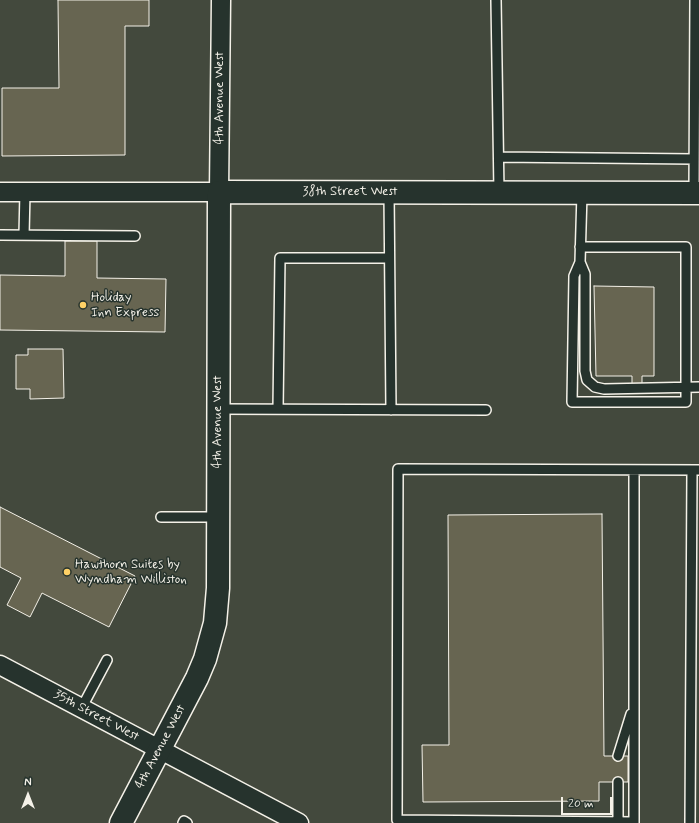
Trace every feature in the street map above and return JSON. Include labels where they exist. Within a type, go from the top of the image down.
[{"type":"street","name":"4th Avenue West","points":[[121,823],[197,678],[211,640],[217,600],[221,0]]},
{"type":"street","name":"38th Street West","points":[[0,192],[697,193]]},
{"type":"street","name":"35th Street West","points":[[0,665],[299,823]]},
{"type":"lane","points":[[496,0],[500,192]]},
{"type":"lane","points":[[695,0],[694,159],[697,193]]},
{"type":"lane","points":[[499,157],[694,159]]},
{"type":"lane","points":[[24,235],[25,192]]},
{"type":"lane","points":[[389,193],[391,410]]},
{"type":"lane","points":[[582,193],[580,262],[585,274],[585,371],[587,380],[595,387],[604,389],[699,387]]},
{"type":"lane","points":[[0,235],[135,236]]},
{"type":"lane","points":[[580,247],[686,247],[686,402],[572,402],[574,276],[580,262]]},
{"type":"lane","points":[[278,409],[280,258],[389,258]]},
{"type":"lane","points":[[218,409],[486,410]]},
{"type":"lane","points":[[634,470],[634,822],[438,822],[397,820],[398,469],[695,470],[690,823]]},
{"type":"lane","points":[[160,517],[218,517]]},
{"type":"lane","points":[[81,709],[107,660]]},
{"type":"lane","points":[[618,756],[634,705]]},
{"type":"lane","points":[[618,782],[618,821]]},
{"type":"lane","points":[[183,823],[184,821],[187,823]]},
{"type":"shaded area","points":[[0,0],[699,0],[699,823],[0,823]]},
{"type":"building","points":[[58,0],[149,0],[149,26],[125,26],[125,155],[2,156],[2,88],[59,88]]},
{"type":"building","name":"Holiday Inn Express","points":[[65,241],[97,241],[97,278],[166,279],[165,332],[0,330],[0,275],[65,276]]},
{"type":"building","points":[[594,286],[654,287],[654,376],[642,376],[642,384],[632,384],[632,376],[596,376]]},
{"type":"building","points":[[28,349],[63,349],[64,398],[30,399],[30,389],[16,389],[16,355],[28,355]]},
{"type":"building","name":"Hawthorn Suites by Wyndham Williston","points":[[0,507],[135,576],[109,627],[42,593],[30,617],[7,605],[21,578],[0,567]]},
{"type":"building","points":[[602,514],[604,756],[628,756],[628,782],[599,782],[599,801],[423,802],[422,745],[449,745],[448,515]]},
{"type":"place","name":"Holiday Inn Express","points":[[83,305]]},
{"type":"place","name":"Hawthorn Suites by Wyndham Williston","points":[[67,572]]}]
